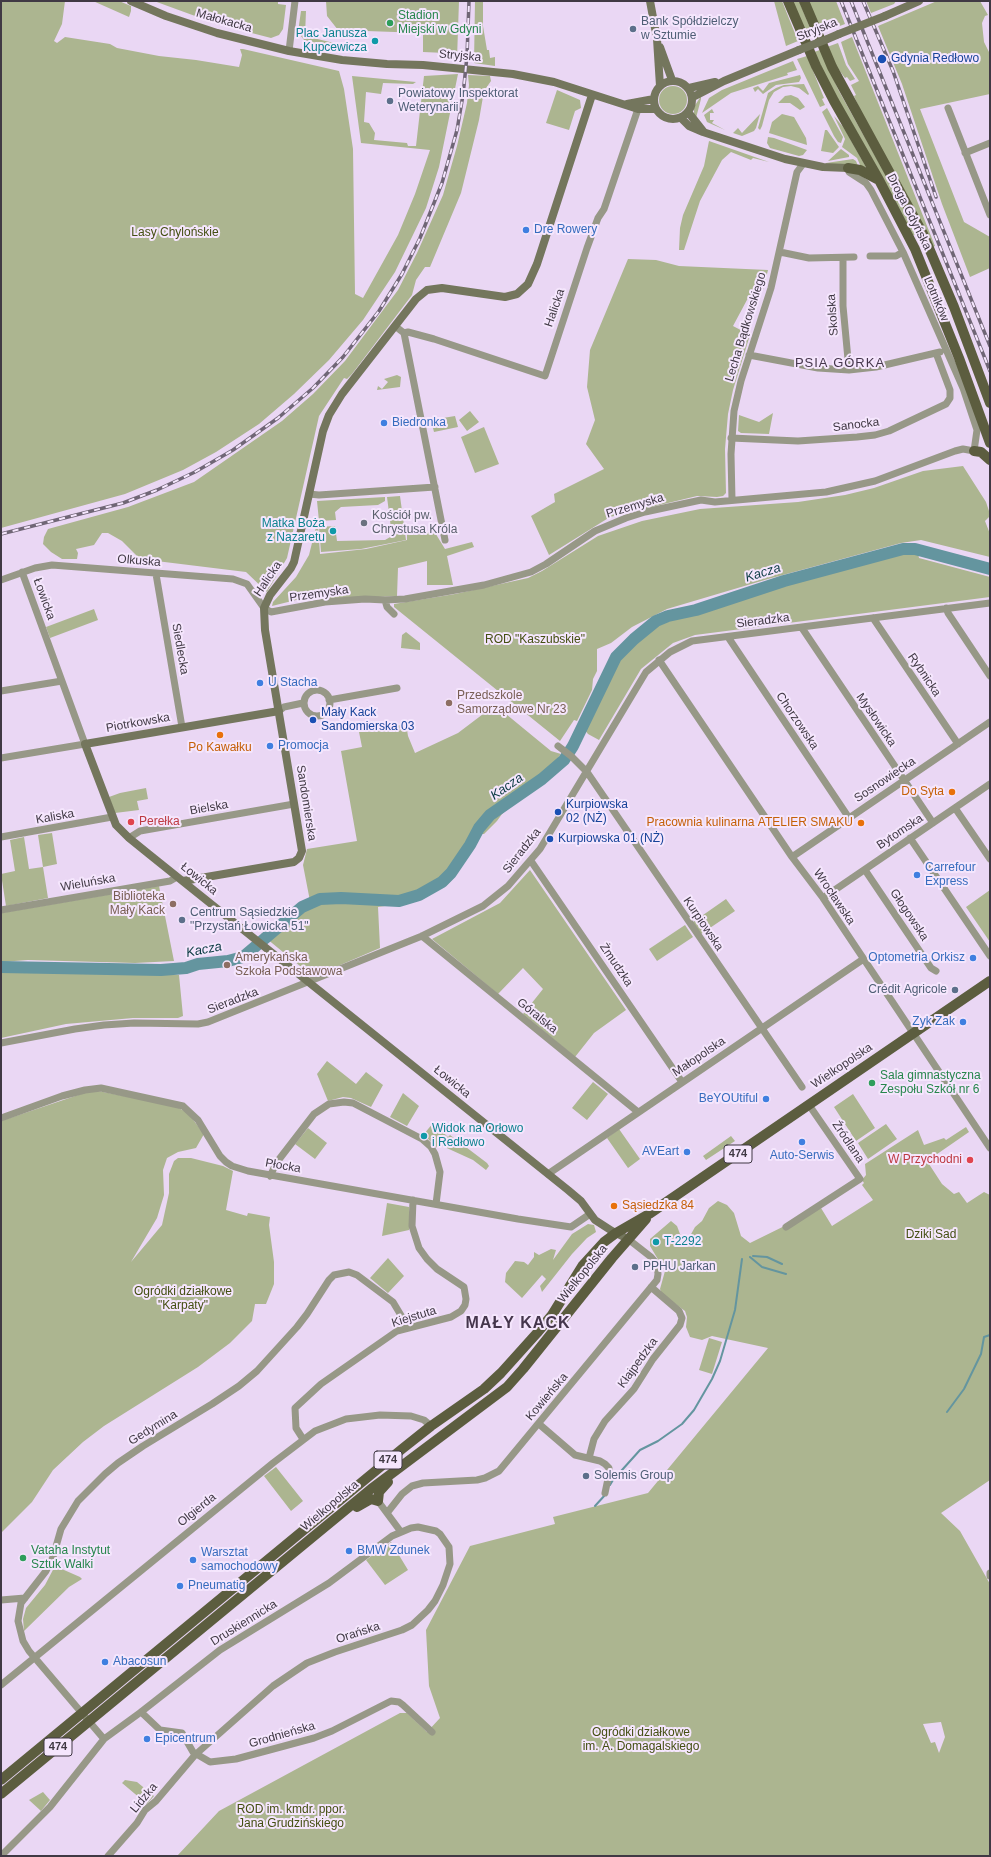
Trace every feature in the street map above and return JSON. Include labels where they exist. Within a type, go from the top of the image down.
[{"type":"main road","name":"Droga Gdyńska","points":[[788,1],[816,66],[831,96],[905,228],[959,358],[990,443]]},
{"type":"main road","name":"Droga Gdyńska","points":[[804,1],[832,67],[923,234],[954,307],[990,403]]},
{"type":"main road","points":[[848,168],[860,170],[879,180]]},
{"type":"main road","points":[[974,451],[981,452],[990,460]]},
{"type":"main road","name":"Wielkopolska","points":[[1,1780],[431,1426],[484,1389],[501,1373],[552,1315],[591,1255],[616,1233],[650,1214],[990,981]]},
{"type":"main road","name":"Wielkopolska","points":[[1,1794],[327,1525],[410,1459],[507,1387],[650,1214]]},
{"type":"main road","points":[[327,1525],[365,1501],[371,1499],[378,1501],[379,1492],[382,1488],[410,1459]]},
{"type":"street","name":"Małokacka","points":[[131,1],[204,29],[289,51]]},
{"type":"street","points":[[289,51],[295,1]]},
{"type":"street","points":[[650,1],[657,39],[660,86]]},
{"type":"street","name":"Stryjska","points":[[693,97],[724,80],[919,1]]},
{"type":"street","points":[[657,39],[672,80]]},
{"type":"street","name":"Stryjska","points":[[289,51],[342,60],[387,64],[423,65],[513,74],[554,82],[638,109],[656,109]]},
{"type":"street","points":[[672,80],[679,81],[689,88],[693,97],[693,102],[688,112],[681,118],[667,118],[656,109],[654,99],[655,94],[660,86],[672,80]]},
{"type":"street","name":"Stryjska","points":[[689,88],[724,80]]},
{"type":"street","name":"Halicka","points":[[264,608],[270,595],[294,562],[323,431],[329,415],[342,394],[416,299],[427,290],[442,288],[505,297],[512,296],[523,290],[530,280],[537,264],[592,95]]},
{"type":"street","name":"Stryjska","points":[[626,105],[654,99]]},
{"type":"street","points":[[948,108],[965,153],[988,202],[990,215]]},
{"type":"street","name":"Halicka","points":[[395,326],[404,333],[408,332],[434,339],[545,376],[587,248],[598,218],[604,209],[638,109]]},
{"type":"street","points":[[688,112],[703,132]]},
{"type":"street","points":[[681,118],[689,126],[703,132],[803,164],[848,168]]},
{"type":"street","points":[[965,153],[990,142]]},
{"type":"street","name":"Lecha Bądkowskiego","points":[[732,500],[731,438],[734,411],[741,381],[771,288],[797,172],[803,164]]},
{"type":"street","name":"Lotników","points":[[848,168],[849,172],[866,183],[871,190],[903,252],[963,388],[978,430],[974,451]]},
{"type":"street","points":[[780,252],[809,258],[854,257]]},
{"type":"street","points":[[870,256],[896,256],[903,252]]},
{"type":"street","name":"Skolska","points":[[843,258],[843,306],[849,370]]},
{"type":"street","points":[[404,333],[445,540]]},
{"type":"street","points":[[749,355],[818,368],[849,370],[876,367],[946,350]]},
{"type":"street","name":"Sanocka","points":[[731,438],[798,441],[857,438],[889,431],[946,404],[950,398],[950,390],[936,353]]},
{"type":"street","name":"Przemyska","points":[[264,608],[274,612],[325,602],[364,599],[386,600],[431,595],[516,577],[546,564],[585,537],[626,518],[696,500],[732,500],[800,496],[850,488],[875,481],[955,451],[963,449],[974,451]]},
{"type":"street","points":[[309,494],[319,495],[435,487]]},
{"type":"street","name":"Olkuska","points":[[1,580],[22,572],[52,565],[238,580],[250,588],[264,608]]},
{"type":"street","name":"Łowicka","points":[[22,572],[112,817],[120,830],[308,983],[581,1201],[590,1214],[599,1222],[628,1239]]},
{"type":"street","name":"Siedlecka","points":[[156,574],[182,727]]},
{"type":"street","points":[[386,600],[386,606],[394,614]]},
{"type":"street","name":"Sieradzka","points":[[1,1043],[74,1029],[104,1025],[134,1023],[191,1024],[208,1022],[422,936],[484,906],[508,886],[531,861],[547,838],[644,676],[659,660],[670,652],[692,641],[990,603]]},
{"type":"street","name":"Sandomierska","points":[[264,608],[265,630],[302,851]]},
{"type":"street","points":[[946,608],[990,676]]},
{"type":"street","name":"Rybnicka","points":[[873,618],[958,744]]},
{"type":"street","name":"Mysłowicka","points":[[802,628],[933,823]]},
{"type":"street","name":"Chorzowska","points":[[728,637],[849,818]]},
{"type":"street","name":"Wrocławska","points":[[659,660],[792,856],[823,898],[862,960],[990,1148]]},
{"type":"street","points":[[1,691],[62,681]]},
{"type":"street","points":[[329,700],[397,688]]},
{"type":"street","points":[[312,690],[322,691],[329,700],[327,710],[318,716],[308,712],[303,703],[304,698],[312,690]]},
{"type":"street","points":[[279,711],[284,707],[303,703]]},
{"type":"street","name":"Piotrkowska","points":[[1,758],[279,711]]},
{"type":"street","name":"Sosnowiecka","points":[[792,856],[990,722]]},
{"type":"street","points":[[561,748],[572,756],[587,772]]},
{"type":"street","name":"Kurpiowska","points":[[587,772],[802,1087]]},
{"type":"street","name":"Bytomska","points":[[823,898],[990,784]]},
{"type":"street","name":"Bielska","points":[[129,838],[140,831],[294,804]]},
{"type":"street","points":[[955,808],[990,859]]},
{"type":"street","name":"Kaliska","points":[[1,837],[112,817]]},
{"type":"street","points":[[910,838],[990,956]]},
{"type":"street","name":"Wieluńska","points":[[1,910],[180,879],[294,862],[299,858],[302,851]]},
{"type":"street","name":"Żmudzka","points":[[531,861],[682,1082]]},
{"type":"street","name":"Głogowska","points":[[865,870],[931,968],[936,971]]},
{"type":"street","name":"Góralska","points":[[422,936],[638,1112]]},
{"type":"street","name":"Małopolska","points":[[548,1174],[862,960]]},
{"type":"street","name":"Płocka","points":[[1,1118],[62,1096],[93,1088],[101,1088],[152,1098],[178,1105],[191,1112],[198,1120],[220,1156],[226,1162],[239,1169],[270,1176],[436,1204],[518,1220],[571,1227],[590,1214]]},
{"type":"street","points":[[270,1176],[277,1162],[314,1114],[329,1104],[344,1102],[353,1103],[422,1139],[431,1147],[435,1154],[440,1172],[436,1204]]},
{"type":"street","name":"Źródlana","points":[[786,1227],[860,1179],[809,1105]]},
{"type":"street","name":"Kiejstuta","points":[[303,1439],[296,1428],[295,1408],[320,1384],[390,1336],[404,1329],[457,1314],[465,1306],[466,1299],[464,1287],[437,1269],[419,1248],[412,1226],[413,1200]]},
{"type":"street","name":"Kowieńska","points":[[387,1512],[402,1494],[412,1486],[423,1483],[478,1480],[499,1471],[651,1287],[658,1274],[657,1264],[651,1257],[628,1239]]},
{"type":"street","name":"Gedymina","points":[[81,1714],[34,1657],[23,1641],[20,1632],[19,1611],[25,1598],[46,1572],[53,1557],[61,1529],[82,1497],[118,1463],[212,1404],[239,1386],[257,1371],[304,1318],[329,1280],[334,1275],[349,1272],[358,1275],[393,1302],[402,1317],[404,1329]]},
{"type":"street","name":"Kłajpedzka","points":[[589,1458],[594,1439],[605,1421],[634,1389],[653,1359],[680,1325],[682,1318],[679,1311],[651,1287]]},
{"type":"street","name":"Olgierda","points":[[1,1685],[303,1439],[315,1431],[330,1424],[365,1416],[395,1414],[424,1420],[431,1426]]},
{"type":"street","points":[[539,1424],[574,1455],[600,1461],[609,1468],[605,1493]]},
{"type":"street","points":[[378,1501],[400,1532]]},
{"type":"street","name":"Orańska","points":[[196,1755],[273,1686],[307,1663],[335,1652],[402,1630],[412,1625],[428,1610],[435,1601],[447,1575],[450,1564],[449,1547],[440,1534],[436,1531],[418,1527],[400,1532]]},
{"type":"street","name":"Druskiennicka","points":[[1,1856],[50,1807],[104,1739],[220,1650],[329,1583],[384,1541],[400,1532]]},
{"type":"street","points":[[1,1600],[25,1598]]},
{"type":"street","name":"Grodnieńska","points":[[196,1755],[210,1762],[225,1761],[296,1743],[332,1731],[391,1701],[399,1702],[403,1705],[432,1732]]},
{"type":"street","points":[[141,1712],[160,1730],[182,1733],[196,1755]]},
{"type":"street","points":[[81,1714],[104,1739]]},
{"type":"street","name":"Lidzka","points":[[108,1856],[137,1823],[145,1810],[156,1801],[196,1755]]},
{"type":"green space","name":"Lasy Chylońskie","points":[[1,1],[65,1],[62,24],[54,41],[57,43],[65,37],[110,44],[117,48],[159,56],[239,67],[242,55],[240,49],[243,49],[339,71],[344,89],[353,149],[355,294],[363,298],[398,235],[415,194],[430,150],[361,143],[352,76],[416,82],[413,84],[383,83],[381,94],[366,92],[364,122],[369,123],[375,133],[374,140],[407,143],[408,146],[416,146],[424,76],[458,74],[439,167],[426,208],[395,272],[363,320],[329,360],[294,394],[259,424],[216,452],[183,470],[125,494],[1,528]]},
{"type":"green space","points":[[93,1],[119,1],[131,6],[129,17]]},
{"type":"green space","points":[[154,1],[278,1],[278,4],[286,5],[283,29],[279,35],[271,38],[217,24]]},
{"type":"green space","name":"Stadion Miejski w Gdyni","points":[[326,1],[459,1],[457,59],[447,60],[446,53],[423,52],[423,33],[338,30],[327,16]]},
{"type":"green space","points":[[475,1],[483,1],[483,26],[487,50],[489,50],[490,58],[495,57],[495,66],[474,63]]},
{"type":"green space","points":[[774,1],[782,1],[798,41],[786,46]]},
{"type":"green space","points":[[792,1],[799,1],[813,35],[808,37]]},
{"type":"green space","points":[[808,1],[836,1],[845,24],[821,33]]},
{"type":"green space","points":[[866,1],[896,1],[894,4],[871,13]]},
{"type":"green space","points":[[937,1],[980,1],[988,15],[985,16],[982,23],[984,42],[990,54],[990,94],[920,109],[964,222],[990,237],[990,268],[970,277],[942,204],[902,84],[878,26]]},
{"type":"green space","points":[[301,11],[306,11],[305,36],[334,43],[333,48],[309,46],[307,44],[298,32]]},
{"type":"green space","points":[[852,37],[935,246],[933,247],[865,121],[854,96],[856,95],[851,85],[859,81],[848,64],[841,42]]},
{"type":"green space","points":[[838,43],[846,65],[855,79],[850,81],[847,77],[845,78],[836,66],[827,47]]},
{"type":"green space","points":[[820,50],[839,91],[918,233],[912,236],[835,96],[814,52]]},
{"type":"green space","points":[[807,56],[824,98],[822,99],[825,105],[820,107],[797,59]]},
{"type":"green space","points":[[793,61],[797,70],[787,73],[788,75],[731,93],[702,113],[709,98],[722,90]]},
{"type":"green space","points":[[468,75],[490,76],[491,81],[484,91],[479,120],[461,193],[430,267],[425,267],[416,280],[412,295],[352,374],[347,379],[344,378],[319,416],[287,558],[267,592],[246,572],[140,559],[122,541],[108,533],[102,533],[94,545],[76,549],[78,553],[77,559],[62,559],[51,552],[43,544],[44,537],[48,529],[128,507],[194,482],[282,421],[313,394],[345,361],[398,290],[417,253],[443,195],[467,103],[469,85]]},
{"type":"green space","points":[[800,75],[801,78],[799,82],[776,85],[763,94],[758,89],[755,92],[753,88],[758,86],[763,91],[769,83]]},
{"type":"green space","points":[[804,84],[809,94],[808,95],[799,88],[791,86],[783,87],[774,92],[769,100],[762,126],[760,130],[758,128],[768,93],[784,85]]},
{"type":"green space","points":[[673,86],[683,90],[687,100],[683,110],[673,114],[663,110],[659,100],[663,90]]},
{"type":"green space","points":[[557,90],[580,100],[581,108],[575,111],[569,130],[546,123]]},
{"type":"green space","points":[[791,95],[798,98],[805,107],[800,110],[790,103],[778,103],[785,96]]},
{"type":"green space","points":[[701,96],[696,118],[694,115],[694,107]]},
{"type":"green space","points":[[827,108],[843,137],[841,143],[838,142],[834,136],[822,112]]},
{"type":"green space","points":[[712,109],[714,113],[710,113],[710,120],[714,120],[712,123],[725,130],[707,122],[704,115]]},
{"type":"green space","points":[[760,114],[754,131],[742,136],[733,133],[738,128],[742,133]]},
{"type":"green space","points":[[782,114],[794,117],[806,138],[807,145],[769,133],[772,122]]},
{"type":"green space","points":[[834,116],[844,128],[866,167],[861,167],[857,158],[842,147],[845,139]]},
{"type":"green space","points":[[825,130],[827,130],[839,147],[833,153],[821,151]]},
{"type":"green space","points":[[768,137],[807,150],[803,155],[799,156],[770,148],[767,143]]},
{"type":"green space","points":[[709,141],[769,162],[753,158],[751,160],[731,152],[722,160],[700,201],[684,250],[679,250],[680,228],[683,215],[704,166]]},
{"type":"green space","points":[[841,149],[849,155],[849,157],[828,161]]},
{"type":"green space","points":[[853,159],[856,161],[858,166],[826,164],[826,163]]},
{"type":"green space","points":[[628,259],[656,260],[679,266],[768,270],[763,290],[755,288],[753,299],[748,298],[733,326],[750,335],[733,390],[728,414],[725,449],[726,493],[723,496],[717,497],[697,496],[610,517],[549,555],[531,516],[555,502],[554,494],[604,469],[586,444],[595,420],[587,387],[590,350]]},
{"type":"green space","points":[[397,375],[401,377],[400,387],[377,390],[378,386],[382,389],[388,382],[384,379]]},
{"type":"green space","points":[[470,411],[479,422],[467,431],[459,420]]},
{"type":"green space","points":[[773,413],[769,434],[741,433],[738,431],[739,415],[759,422]]},
{"type":"green space","points":[[455,416],[458,427],[434,432],[431,420]]},
{"type":"green space","points":[[484,427],[499,464],[475,473],[461,437]]},
{"type":"green space","name":"ROD \"Kaszubskie\"","points":[[963,466],[986,502],[989,511],[989,517],[985,521],[990,534],[990,557],[921,540],[901,543],[768,579],[667,609],[632,627],[611,643],[597,649],[597,671],[593,679],[592,690],[577,721],[574,720],[560,741],[394,607],[394,604],[455,594],[528,578],[542,571],[598,536],[642,521],[700,509],[798,502],[845,495],[874,488],[923,471]]},
{"type":"green space","points":[[400,496],[406,540],[361,549],[321,552],[319,527],[335,526],[337,541],[385,540],[392,536],[387,497]]},
{"type":"green space","points":[[385,497],[385,501],[378,505],[341,507],[335,512],[336,520],[319,521],[317,501]]},
{"type":"green space","points":[[318,526],[320,554],[366,549],[407,540],[407,530],[413,530],[414,535],[434,531],[445,549],[472,542],[474,547],[447,556],[453,585],[427,585],[427,561],[398,568],[397,596],[323,600],[322,598],[304,598],[272,606],[273,602],[296,577],[309,555],[316,527]]},
{"type":"green space","points":[[910,551],[918,553],[919,558],[990,577],[990,597],[695,635],[673,643],[641,669],[599,740],[588,734],[584,729],[618,658],[644,634],[661,624],[770,588],[831,573],[885,556]]},
{"type":"green space","points":[[94,609],[98,620],[50,638],[46,627]]},
{"type":"green space","points":[[406,632],[420,643],[420,650],[401,648],[402,635]]},
{"type":"green space","points":[[495,705],[551,751],[561,754],[553,764],[512,797],[520,799],[502,814],[484,834],[481,834],[456,875],[447,885],[413,902],[378,907],[380,948],[317,975],[311,975],[261,934],[301,905],[310,901],[303,865],[307,849],[357,841],[341,751],[362,747],[359,732],[406,724],[408,736],[415,753],[458,733]]},
{"type":"green space","points":[[146,788],[148,799],[137,801],[139,810],[115,813],[109,797],[120,793]]},
{"type":"green space","points":[[52,833],[57,864],[43,867],[38,835]]},
{"type":"green space","points":[[24,837],[29,869],[43,867],[48,898],[6,906],[1,874],[15,871],[10,840]]},
{"type":"green space","points":[[530,870],[626,1010],[594,1033],[575,1057],[523,1014],[543,989],[523,968],[498,994],[432,939],[500,903]]},
{"type":"green space","points":[[159,886],[174,961],[135,963],[28,960],[1,962],[1,913]]},
{"type":"green space","points":[[990,890],[990,942],[966,907]]},
{"type":"green space","points":[[726,899],[735,911],[701,934],[693,922]]},
{"type":"green space","points":[[685,925],[693,937],[657,961],[649,949]]},
{"type":"green space","points":[[27,969],[179,975],[183,1016],[178,1018],[133,1018],[66,1024],[1,1038],[1,970]]},
{"type":"green space","points":[[327,1061],[356,1084],[366,1072],[383,1085],[371,1107],[351,1098],[343,1097],[328,1101],[317,1074]]},
{"type":"green space","points":[[593,1082],[608,1094],[587,1120],[572,1108]]},
{"type":"green space","name":"Ogródki działkowe \"Karpaty\"","points":[[93,1090],[175,1106],[188,1113],[204,1134],[196,1148],[178,1152],[167,1158],[163,1170],[164,1195],[157,1218],[131,1262],[162,1225],[169,1193],[169,1174],[174,1161],[178,1158],[191,1158],[223,1166],[233,1171],[226,1210],[247,1216],[248,1213],[270,1217],[269,1225],[274,1262],[274,1284],[266,1304],[255,1304],[252,1321],[230,1343],[198,1367],[104,1426],[83,1442],[53,1470],[32,1502],[1,1533],[1,1121]]},
{"type":"green space","points":[[403,1093],[419,1106],[407,1126],[390,1117]]},
{"type":"green space","points":[[853,1094],[875,1128],[856,1141],[834,1107]]},
{"type":"green space","points":[[433,1123],[448,1137],[450,1135],[487,1163],[489,1166],[486,1170],[473,1160],[438,1144],[436,1148],[424,1134]]},
{"type":"green space","points":[[886,1124],[897,1139],[868,1159],[858,1143]]},
{"type":"green space","points":[[966,1127],[969,1132],[927,1161],[942,1184],[954,1194],[959,1192],[967,1203],[984,1192],[990,1195],[990,1480],[941,1513],[960,1531],[990,1584],[990,1856],[177,1856],[219,1811],[400,1713],[407,1713],[427,1732],[440,1718],[429,1686],[426,1630],[470,1546],[555,1524],[553,1517],[648,1493],[768,1348],[712,1336],[702,1340],[690,1337],[686,1327],[687,1317],[685,1311],[662,1294],[660,1289],[665,1271],[650,1246],[650,1239],[671,1221],[677,1226],[684,1239],[690,1236],[695,1227],[702,1221],[709,1208],[718,1201],[727,1205],[734,1213],[741,1236],[750,1243],[821,1208],[832,1226],[873,1200],[862,1185],[864,1183],[862,1180],[866,1175],[865,1164],[918,1130],[924,1145],[944,1138],[946,1140]],"holes":[[[941,1722],[945,1737],[939,1753],[935,1742],[931,1743],[923,1724]]]},
{"type":"green space","points":[[308,1128],[327,1143],[315,1159],[295,1144]]},
{"type":"green space","points":[[619,1129],[640,1159],[628,1168],[607,1138]]},
{"type":"green space","points":[[731,1136],[735,1141],[706,1160],[703,1156]]},
{"type":"green space","points":[[387,1203],[409,1207],[409,1230],[382,1236]]},
{"type":"green space","points":[[588,1224],[594,1225],[596,1232],[587,1238],[572,1254],[542,1292],[540,1286],[546,1279],[542,1275],[522,1298],[505,1282],[506,1273],[515,1261],[524,1262],[528,1265],[534,1257],[534,1252],[539,1255],[551,1249],[556,1250],[553,1260],[572,1234]]},
{"type":"green space","points":[[388,1258],[404,1276],[388,1293],[370,1278]]},
{"type":"green space","points":[[709,1338],[722,1342],[712,1374],[699,1370]]},
{"type":"green space","points":[[276,1467],[303,1501],[291,1511],[264,1476]]},
{"type":"green space","points":[[391,1542],[408,1570],[385,1585],[366,1560]]},
{"type":"green space","points":[[55,1566],[82,1579],[69,1587],[24,1631],[23,1619],[26,1608],[45,1585]]},
{"type":"green space","points":[[125,1780],[137,1782],[154,1796],[147,1804],[122,1783]]},
{"type":"green space","points":[[43,1792],[50,1800],[41,1811],[29,1800]]},
{"type":"waterway","name":"Kacza","points":[[1,967],[161,970],[186,968],[198,964],[228,961],[243,957],[302,907],[320,899],[341,898],[399,901],[419,895],[442,882],[451,873],[470,845],[479,828],[490,815],[542,779],[564,760],[573,746],[616,657],[634,639],[656,621],[668,616],[696,610],[784,581],[903,549],[915,549],[990,569]]},
{"type":"waterway","points":[[753,1256],[767,1257],[782,1264]]},
{"type":"waterway","points":[[750,1257],[762,1267],[786,1274]]},
{"type":"waterway","points":[[610,1485],[640,1450],[658,1441],[682,1424],[694,1410],[712,1379],[720,1361],[735,1310],[742,1259]]},
{"type":"waterway","points":[[947,1412],[964,1389],[981,1354],[984,1337],[990,1335]]},
{"type":"waterway","points":[[595,1506],[605,1495]]},
{"type":"railway","points":[[1,534],[123,503],[157,490],[195,472],[233,450],[278,418],[313,388],[343,357],[379,311],[402,274],[420,238],[442,183],[457,130],[463,95],[467,56],[469,1]]},
{"type":"railway","points":[[841,1],[990,371]]},
{"type":"railway","points":[[851,1],[990,346]]},
{"type":"railway","points":[[863,1],[893,71],[936,197]]},
{"type":"place","name":"Stadion Miejski w Gdyni","points":[[390,23]]},
{"type":"place","name":"Bank Spółdzielczy w Sztumie","points":[[633,29]]},
{"type":"place","name":"Plac Janusza Kupcewicza","points":[[375,41]]},
{"type":"place","name":"Gdynia Redłowo","points":[[882,59]]},
{"type":"place","name":"Powiatowy Inspektorat Weterynarii","points":[[390,101]]},
{"type":"place","name":"Dre Rowery","points":[[526,230]]},
{"type":"place","name":"Biedronka","points":[[384,423]]},
{"type":"place","name":"Kościół pw. Chrystusa Króla","points":[[364,523]]},
{"type":"place","name":"Matka Boża z Nazaretu","points":[[333,531]]},
{"type":"place","name":"U Stacha","points":[[260,683]]},
{"type":"place","name":"Przedszkole Samorządowe Nr 23","points":[[449,703]]},
{"type":"place","name":"Mały Kack Sandomierska 03","points":[[313,720]]},
{"type":"place","name":"Po Kawałku","points":[[220,735]]},
{"type":"place","name":"Promocja","points":[[270,746]]},
{"type":"place","name":"Do Syta","points":[[952,792]]},
{"type":"place","name":"Kurpiowska 02 (NŻ)","points":[[558,812]]},
{"type":"place","name":"Perełka","points":[[131,822]]},
{"type":"place","name":"Pracownia kulinarna ATELIER SMAKU","points":[[861,823]]},
{"type":"place","name":"Kurpiowska 01 (NŻ)","points":[[550,839]]},
{"type":"place","name":"Carrefour Express","points":[[917,875]]},
{"type":"place","name":"Biblioteka Mały Kack","points":[[173,904]]},
{"type":"place","name":"Centrum Sąsiedzkie \"Przystań Łowicka 51\"","points":[[182,920]]},
{"type":"place","name":"Optometria Orkisz","points":[[973,958]]},
{"type":"place","name":"Amerykańska Szkoła Podstawowa","points":[[227,965]]},
{"type":"place","name":"Crédit Agricole","points":[[955,990]]},
{"type":"place","name":"Zyk Zak","points":[[963,1022]]},
{"type":"place","name":"Sala gimnastyczna Zespołu Szkół nr 6","points":[[872,1083]]},
{"type":"place","name":"BeYOUtiful","points":[[766,1099]]},
{"type":"place","name":"Widok na Orłowo i Redłowo","points":[[424,1136]]},
{"type":"place","name":"Auto-Serwis","points":[[802,1142]]},
{"type":"place","name":"AVEart","points":[[687,1152]]},
{"type":"place","name":"W Przychodni","points":[[970,1160]]},
{"type":"place","name":"Sąsiedzka 84","points":[[614,1206]]},
{"type":"place","name":"T-2292","points":[[656,1242]]},
{"type":"place","name":"PPHU Jarkan","points":[[635,1267]]},
{"type":"place","name":"Solemis Group","points":[[586,1476]]},
{"type":"place","name":"BMW Zdunek","points":[[349,1551]]},
{"type":"place","name":"Vataha Instytut Sztuk Walki","points":[[23,1558]]},
{"type":"place","name":"Warsztat samochodowy","points":[[193,1560]]},
{"type":"place","name":"Pneumatig","points":[[180,1586]]},
{"type":"place","name":"Abacosun","points":[[105,1662]]},
{"type":"place","name":"Epicentrum","points":[[147,1739]]},
{"type":"district","name":"PSIA GÓRKA","points":[[840,363]]},
{"type":"district","name":"MAŁY KACK","points":[[518,1324]]},
{"type":"park label","name":"Dziki Sad","points":[[931,1235]]},
{"type":"park label","name":"Ogródki działkowe im. A. Domagalskiego","points":[[641,1740]]},
{"type":"park label","name":"ROD im. kmdr. ppor. Jana Grudzińskiego","points":[[291,1817]]}]
